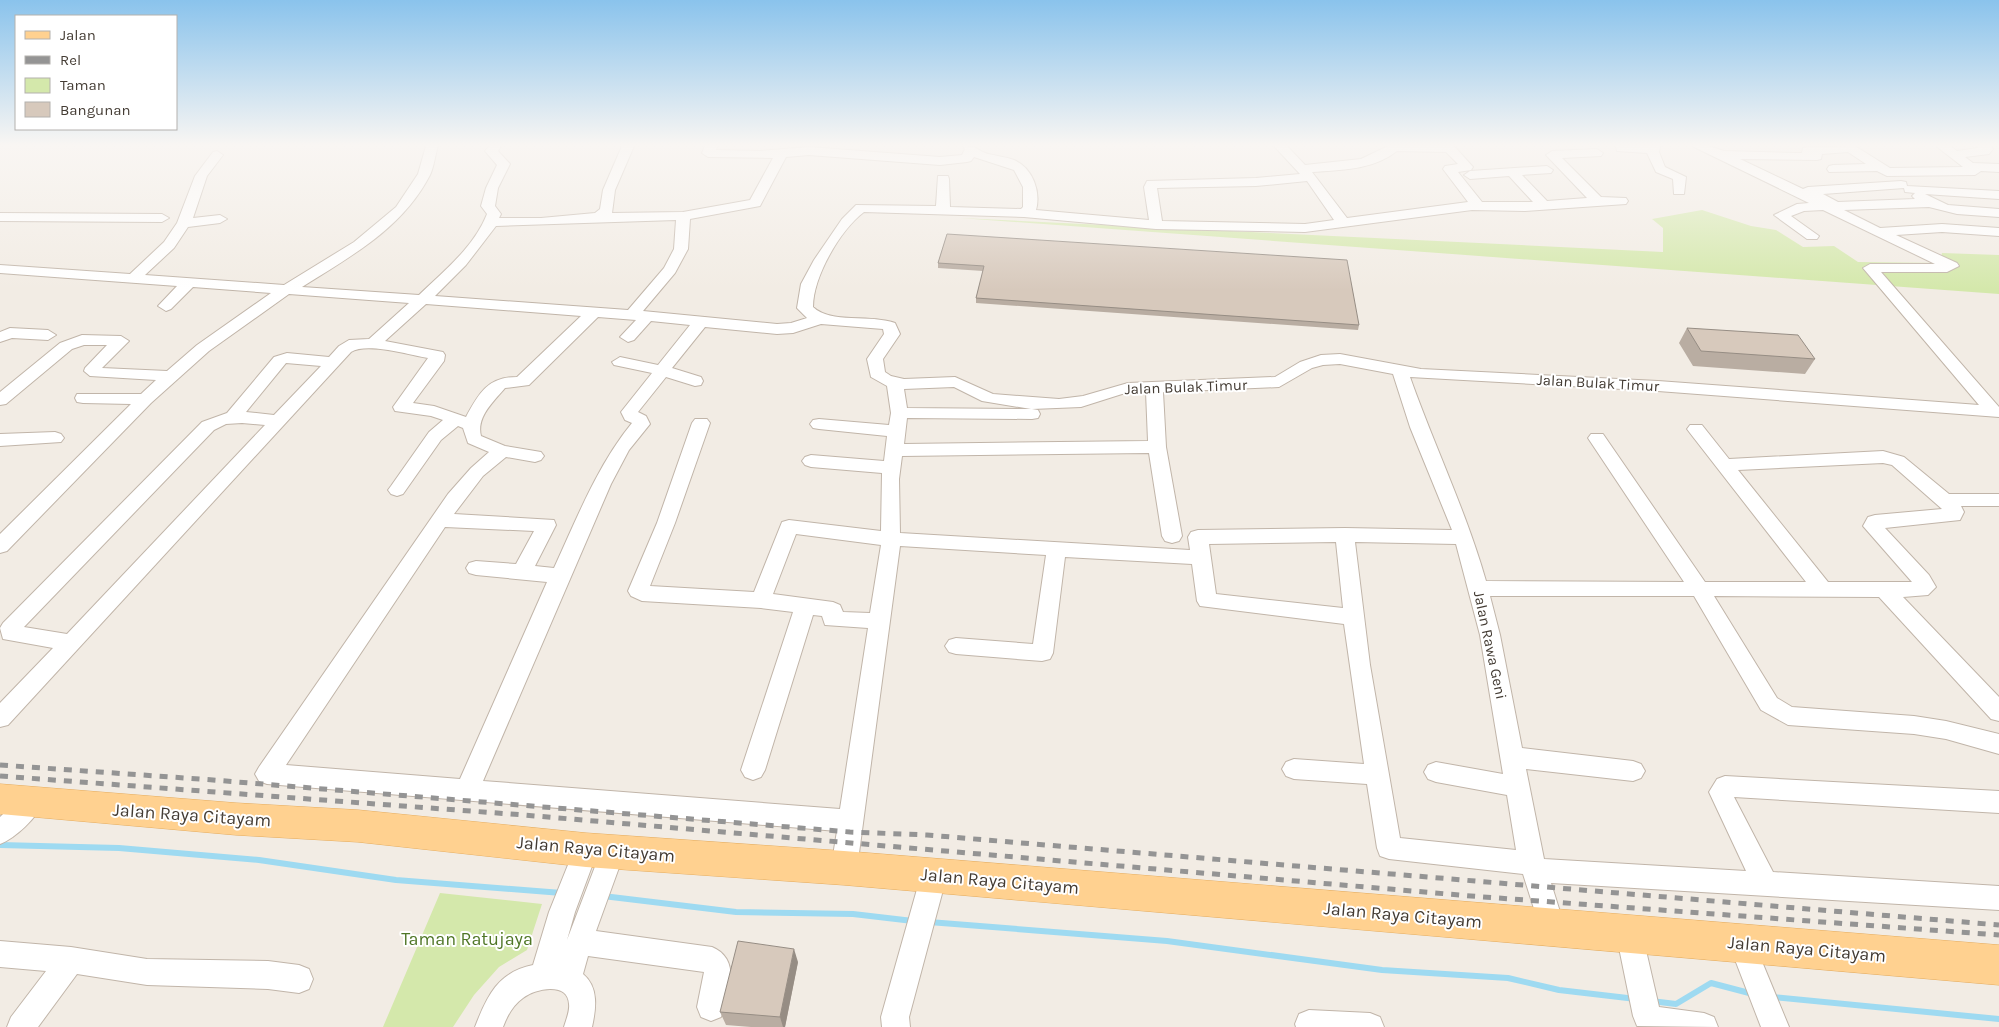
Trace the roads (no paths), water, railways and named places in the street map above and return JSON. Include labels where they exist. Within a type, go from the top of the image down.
[{"type":"main road","name":"Jalan Raya Citayam","points":[[11,814],[236,819],[358,826],[595,861],[844,868],[931,888],[1552,928],[1633,950],[1748,959],[1999,965]]},
{"type":"street","points":[[134,278],[169,244],[184,223],[195,194]]},
{"type":"street","points":[[0,546],[7,529],[171,376],[244,317],[359,245],[401,210],[411,194]]},
{"type":"street","points":[[373,344],[448,275],[492,222],[494,214],[488,206],[491,194]]},
{"type":"street","points":[[599,217],[607,210],[609,194]]},
{"type":"street","points":[[492,222],[541,222],[599,217],[683,216],[755,203],[760,194]]},
{"type":"street","points":[[943,194],[943,211]]},
{"type":"street","points":[[1024,213],[1030,210],[1032,204],[1030,194]]},
{"type":"street","points":[[1151,194],[1156,225]]},
{"type":"street","points":[[1321,194],[1343,223]]},
{"type":"street","points":[[1469,194],[1478,206]]},
{"type":"street","points":[[1532,194],[1544,206]]},
{"type":"street","points":[[1590,194],[1597,201]]},
{"type":"street","points":[[1805,194],[1878,232],[1952,266],[1951,268],[1938,269],[1870,268],[1993,409]]},
{"type":"street","points":[[1807,194],[1836,206],[1928,203]]},
{"type":"street","points":[[1915,194],[1928,203],[1938,207],[1999,214]]},
{"type":"street","points":[[1985,194],[1999,195]]},
{"type":"street","points":[[819,319],[805,308],[806,291],[840,230],[858,210],[880,207],[1024,213],[1156,225],[1296,228],[1478,206],[1490,208],[1621,201]]},
{"type":"street","points":[[1812,236],[1781,215],[1802,207],[1826,206]]},
{"type":"street","points":[[632,315],[670,270],[682,249],[683,216]]},
{"type":"street","points":[[0,217],[162,218]]},
{"type":"street","points":[[184,223],[220,219]]},
{"type":"street","points":[[1878,232],[1942,228],[1999,232]]},
{"type":"street","points":[[0,269],[648,316],[777,329],[793,328],[819,319]]},
{"type":"street","points":[[166,306],[189,283]]},
{"type":"street","points":[[535,456],[502,450],[474,439],[472,425],[474,417],[499,384],[503,382],[515,383],[523,380],[593,313]]},
{"type":"street","points":[[628,337],[648,316]]},
{"type":"street","name":"Jalan Bulak Timur","points":[[819,319],[847,323],[883,323],[890,326],[892,334],[880,348],[875,359],[877,374],[884,380],[907,384],[958,382],[975,394],[990,399],[1060,403],[1080,402],[1113,390],[1279,382],[1289,377],[1297,368],[1321,360],[1340,360],[1400,370],[1464,377],[1658,386],[1993,409]]},
{"type":"street","points":[[466,792],[482,760],[560,576],[606,477],[622,447],[640,424],[640,420],[631,416],[629,412],[661,370],[702,322]]},
{"type":"street","points":[[0,337],[10,333],[48,335]]},
{"type":"street","points":[[0,400],[66,346],[77,341],[121,341],[93,368],[92,371],[96,373],[171,376]]},
{"type":"street","points":[[0,718],[350,345],[373,344],[435,354],[436,361],[400,406],[434,411],[472,425]]},
{"type":"street","points":[[234,417],[280,360],[287,358],[333,362]]},
{"type":"street","points":[[620,362],[661,370],[695,380]]},
{"type":"street","name":"Jalan Rawa Geni","points":[[1400,370],[1418,427],[1464,537],[1478,588],[1490,635],[1512,757],[1515,786],[1533,866],[1552,928]]},
{"type":"street","points":[[844,868],[891,539],[893,459],[899,413],[895,382]]},
{"type":"street","points":[[1154,387],[1156,446],[1172,536]]},
{"type":"street","points":[[83,398],[145,399]]},
{"type":"street","points":[[899,413],[1032,414]]},
{"type":"street","points":[[5,634],[57,578],[208,426],[218,420],[234,417],[278,421]]},
{"type":"street","points":[[397,490],[435,436],[454,418]]},
{"type":"street","points":[[701,423],[666,523],[638,591],[642,593],[761,600],[833,610],[832,619],[879,621]]},
{"type":"street","points":[[819,424],[897,431]]},
{"type":"street","points":[[1696,429],[1822,588]]},
{"type":"street","points":[[0,440],[55,438]]},
{"type":"street","points":[[1597,438],[1700,590],[1762,693],[1777,711],[1788,716],[1946,730],[1999,744]]},
{"type":"street","points":[[811,461],[893,459],[1156,446]]},
{"type":"street","points":[[502,450],[477,472],[440,520],[267,774],[466,792],[852,821]]},
{"type":"street","points":[[1478,588],[1700,590],[1822,588],[1922,590],[1926,587],[1922,580],[1872,526],[1876,522],[1953,515],[1955,512],[1945,500],[1898,461],[1883,457],[1724,466]]},
{"type":"street","points":[[1945,500],[1999,500]]},
{"type":"street","points":[[440,520],[547,525],[522,572]]},
{"type":"street","points":[[761,600],[790,527],[891,539],[1202,558]]},
{"type":"street","points":[[1355,618],[1268,606],[1207,601],[1198,540],[1201,536],[1345,535],[1464,537]]},
{"type":"street","points":[[1345,535],[1377,775],[1389,848],[1533,866],[1765,884],[1999,898]]},
{"type":"street","points":[[956,646],[1042,653],[1056,550]]},
{"type":"street","points":[[476,568],[560,576]]},
{"type":"street","points":[[1884,590],[1999,712]]},
{"type":"street","points":[[753,770],[805,607]]},
{"type":"street","points":[[5,634],[71,643]]},
{"type":"street","points":[[1512,757],[1633,771]]},
{"type":"street","points":[[1294,769],[1377,775]]},
{"type":"street","points":[[1436,772],[1515,786]]},
{"type":"street","points":[[1765,884],[1724,802],[1721,792],[1725,786],[1999,802]]},
{"type":"street","points":[[556,976],[580,942],[590,910],[595,861]]},
{"type":"street","points":[[556,976],[562,912],[595,861]]},
{"type":"street","points":[[896,1027],[895,1017],[931,888]]},
{"type":"street","points":[[580,942],[712,960],[716,963],[718,969],[711,1007]]},
{"type":"street","points":[[1633,950],[1643,1005],[1647,1016],[1660,1024],[1704,1027]]},
{"type":"street","points":[[0,954],[71,960],[147,972],[268,975],[299,979]]},
{"type":"street","points":[[1748,959],[1772,1019]]},
{"type":"street","points":[[21,1027],[71,960]]},
{"type":"street","points":[[490,1027],[495,1010],[504,996],[523,982],[556,976],[576,986],[582,997],[583,1010],[578,1027]]},
{"type":"street","points":[[1309,1024],[1370,1027]]},
{"type":"waterway","points":[[0,845],[119,848],[259,860],[396,880],[562,893]]},
{"type":"waterway","points":[[603,896],[736,912],[853,914],[913,921]]},
{"type":"waterway","points":[[929,922],[1167,941],[1382,970],[1508,978],[1559,990],[1636,999]]},
{"type":"waterway","points":[[1651,1001],[1676,1004],[1711,983],[1753,994]]},
{"type":"waterway","points":[[1772,997],[1999,1019]]},
{"type":"railway","points":[[0,765],[213,780],[850,832],[927,835],[1999,925]]},
{"type":"railway","points":[[0,776],[524,815],[1471,896],[1999,935]]},
{"type":"park label","name":"Taman Ratujaya","points":[[467,939]]}]
